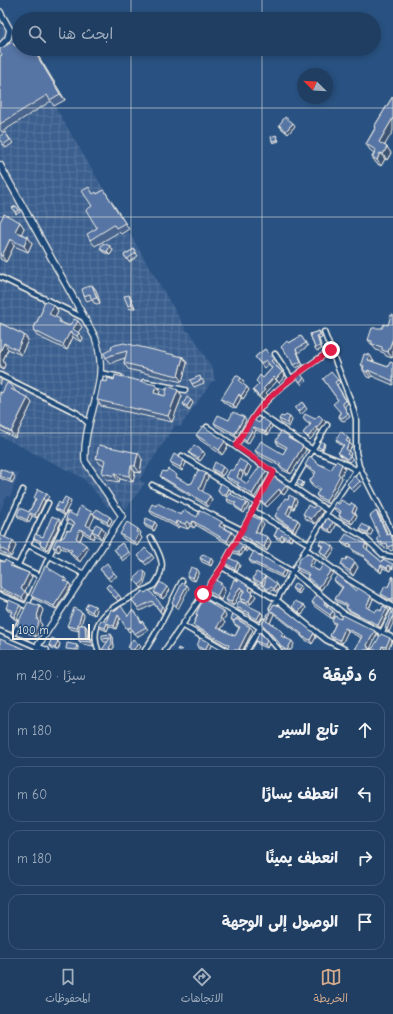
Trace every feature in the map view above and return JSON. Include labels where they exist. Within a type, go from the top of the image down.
[{"type":"street","points":[[0,12],[10,30],[8,38],[0,47]]},
{"type":"street","points":[[0,165],[86,319],[100,352],[101,373],[84,454],[85,461],[122,516],[37,646]]},
{"type":"street","points":[[0,277],[86,319]]},
{"type":"street","points":[[324,332],[352,404],[356,419],[356,452],[359,466],[393,533]]},
{"type":"street","points":[[236,446],[257,412],[275,392],[291,378],[331,350]]},
{"type":"street","points":[[276,354],[291,378]]},
{"type":"street","points":[[101,373],[124,378]]},
{"type":"street","points":[[0,375],[77,413],[90,425]]},
{"type":"street","points":[[139,381],[185,390]]},
{"type":"street","points":[[257,412],[313,450],[340,461],[356,470]]},
{"type":"street","points":[[292,485],[327,425]]},
{"type":"street","points":[[207,427],[292,485],[327,513],[364,538],[383,555],[393,557]]},
{"type":"street","points":[[182,456],[256,503]]},
{"type":"street","points":[[270,611],[327,513],[359,466]]},
{"type":"street","points":[[165,650],[222,567],[274,472]]},
{"type":"street","points":[[152,485],[242,530]]},
{"type":"street","points":[[0,542],[23,490]]},
{"type":"street","points":[[18,565],[48,503]]},
{"type":"street","points":[[252,510],[309,544]]},
{"type":"street","points":[[24,612],[68,515]]},
{"type":"street","points":[[98,650],[96,639],[97,627],[102,617],[112,607],[154,585],[158,579],[162,570],[163,560],[150,538]]},
{"type":"street","points":[[237,539],[293,572],[343,613],[393,638]]},
{"type":"street","points":[[28,545],[84,574]]},
{"type":"street","points":[[306,549],[349,580],[393,607]]},
{"type":"street","points":[[0,557],[40,576]]},
{"type":"street","points":[[222,567],[276,600],[326,640],[346,650]]},
{"type":"street","points":[[145,650],[151,638],[164,620],[182,581]]},
{"type":"street","points":[[203,594],[260,628],[279,650]]},
{"type":"street","points":[[0,595],[26,606]]},
{"type":"street","points":[[379,639],[393,611]]},
{"type":"street","points":[[247,650],[267,617]]},
{"type":"street","points":[[13,636],[21,618]]},
{"type":"street","points":[[182,625],[226,650]]},
{"type":"street","points":[[0,631],[46,650]]},
{"type":"shaded area","points":[[0,26],[12,35],[12,56],[25,56],[187,331],[191,333],[213,370],[215,381],[212,381],[180,427],[175,425],[139,480],[145,483],[126,509],[118,500],[108,507],[83,478],[0,436]]},
{"type":"shaded area","points":[[0,467],[19,474],[10,497],[6,496],[0,512]]},
{"type":"building","points":[[12,42],[12,56],[37,56],[60,94],[50,100],[47,95],[0,124],[0,56],[2,55],[0,49]]},
{"type":"building","points":[[393,96],[393,118],[379,142],[387,147],[383,154],[380,153],[377,160],[372,157],[376,150],[366,144],[376,127],[374,127]]},
{"type":"building","points":[[285,117],[293,123],[286,131],[279,125]]},
{"type":"building","points":[[5,132],[10,140],[3,145],[0,140],[0,136]]},
{"type":"building","points":[[276,135],[278,140],[272,141],[271,137]]},
{"type":"building","points":[[89,187],[93,194],[96,192],[97,194],[104,190],[125,223],[116,228],[114,225],[90,240],[87,234],[97,228],[86,210],[92,206],[82,191]]},
{"type":"building","points":[[16,206],[19,210],[15,212],[12,208]]},
{"type":"building","points":[[4,214],[20,222],[15,231],[28,237],[24,246],[10,239],[2,256],[0,255],[0,222]]},
{"type":"building","points":[[103,243],[110,246],[107,252],[100,249]]},
{"type":"building","points":[[134,249],[136,253],[127,259],[124,255]]},
{"type":"building","points":[[92,285],[97,298],[93,299],[91,298],[90,294],[84,296],[82,289]]},
{"type":"building","points":[[129,295],[132,305],[128,306],[124,296]]},
{"type":"building","points":[[45,301],[54,305],[49,314],[60,319],[59,322],[69,326],[74,319],[78,321],[73,329],[79,333],[77,336],[70,332],[63,345],[33,330],[43,309],[42,308]]},
{"type":"building","points":[[391,315],[393,315],[393,338],[388,352],[382,350],[382,347],[372,344],[372,341],[368,340],[372,328],[382,328],[384,324],[388,325]]},
{"type":"building","points":[[0,323],[24,335],[17,350],[4,343],[0,352]]},
{"type":"building","points":[[319,331],[320,335],[317,336],[320,346],[315,348],[310,334]]},
{"type":"building","points":[[301,336],[306,343],[296,349],[301,362],[293,365],[290,358],[281,347],[287,341],[289,343]]},
{"type":"building","points":[[124,343],[183,357],[178,376],[124,363],[127,351],[106,358],[104,353],[112,349],[111,346]]},
{"type":"building","points":[[265,349],[273,359],[271,361],[282,372],[276,379],[274,377],[259,396],[253,390],[259,384],[256,381],[260,375],[263,378],[272,368],[266,360],[261,364],[255,357]]},
{"type":"building","points":[[364,354],[370,355],[368,360],[388,367],[390,362],[393,363],[393,381],[368,370],[367,372],[363,370],[364,366],[361,364]]},
{"type":"building","points":[[299,372],[304,378],[300,382],[295,376]]},
{"type":"building","points":[[331,372],[338,380],[335,382],[346,401],[343,405],[348,414],[342,418],[339,417],[341,413],[333,404],[338,400],[323,379]]},
{"type":"building","points":[[115,375],[156,385],[154,393],[165,396],[168,386],[178,390],[168,416],[97,400],[101,381],[107,382],[108,378],[114,380]]},
{"type":"building","points":[[236,375],[241,378],[239,381],[247,387],[241,396],[239,394],[233,405],[221,399]]},
{"type":"building","points":[[200,376],[201,380],[192,384],[190,380]]},
{"type":"building","points":[[7,383],[12,386],[11,389],[28,398],[11,432],[0,426],[0,392],[2,393]]},
{"type":"building","points":[[187,397],[191,400],[187,406],[183,404]]},
{"type":"building","points":[[302,402],[305,406],[298,412],[295,408]]},
{"type":"building","points":[[233,412],[244,417],[235,434],[214,423],[218,415],[229,420]]},
{"type":"building","points":[[305,414],[315,419],[319,415],[323,419],[308,437],[303,433],[311,424],[303,418]]},
{"type":"building","points":[[286,415],[290,417],[287,423],[279,419],[281,416],[284,417]]},
{"type":"building","points":[[262,418],[270,423],[266,432],[254,427],[246,441],[241,438],[252,419],[259,423]]},
{"type":"building","points":[[203,426],[225,441],[219,450],[196,435]]},
{"type":"building","points":[[281,431],[289,436],[288,438],[303,446],[288,471],[279,466],[281,464],[255,451],[261,441],[283,454],[287,447],[276,441]]},
{"type":"building","points":[[341,431],[348,438],[346,441],[350,443],[346,449],[349,451],[347,454],[351,456],[347,459],[338,453],[344,445],[336,440]]},
{"type":"building","points":[[320,441],[324,443],[322,449],[318,447]]},
{"type":"building","points":[[99,445],[138,453],[135,466],[131,466],[129,476],[115,473],[115,476],[102,473],[105,460],[96,458]]},
{"type":"building","points":[[194,445],[203,451],[198,458],[189,453]]},
{"type":"building","points":[[174,454],[184,460],[180,467],[170,462]]},
{"type":"building","points":[[310,456],[317,463],[331,470],[336,461],[342,464],[338,474],[340,475],[326,501],[316,495],[320,489],[309,482],[316,472],[305,465]]},
{"type":"building","points":[[239,459],[248,464],[244,472],[240,470],[237,477],[247,484],[260,466],[266,471],[252,494],[237,485],[239,483],[226,477],[230,470],[234,470]]},
{"type":"building","points":[[215,462],[223,467],[220,473],[212,469]]},
{"type":"building","points":[[0,469],[13,474],[10,480],[0,476]]},
{"type":"building","points":[[168,469],[177,475],[176,477],[189,484],[192,483],[198,470],[206,473],[199,489],[210,496],[205,503],[160,476],[163,471],[166,472]]},
{"type":"building","points":[[354,476],[360,481],[352,489],[347,484]]},
{"type":"building","points":[[274,477],[286,486],[281,492],[279,489],[265,504],[259,500]]},
{"type":"building","points":[[298,480],[303,482],[301,486],[297,484]]},
{"type":"building","points":[[221,483],[229,488],[226,495],[218,490]]},
{"type":"building","points":[[38,489],[47,494],[43,498],[35,515],[30,513],[27,520],[17,515],[20,508],[29,512],[36,499],[34,498]]},
{"type":"building","points":[[229,493],[247,503],[242,511],[234,505],[236,503],[227,499]]},
{"type":"building","points":[[289,495],[295,498],[292,506],[290,505],[286,514],[298,520],[293,529],[275,516],[285,498],[288,499]]},
{"type":"building","points":[[65,497],[69,499],[62,512],[55,509],[59,502],[61,504]]},
{"type":"building","points":[[341,500],[350,505],[351,503],[355,505],[352,512],[355,513],[350,521],[339,516],[341,511],[333,507],[335,502],[339,504]]},
{"type":"building","points":[[157,503],[181,515],[184,510],[197,517],[200,510],[222,522],[219,526],[232,532],[227,541],[193,521],[191,524],[187,521],[185,524],[176,521],[175,524],[149,510],[152,504],[156,506]]},
{"type":"building","points":[[308,505],[313,508],[315,505],[320,508],[311,519],[303,514]]},
{"type":"building","points":[[80,506],[92,512],[86,525],[93,529],[90,535],[80,529],[76,538],[86,545],[77,558],[70,553],[72,550],[58,544],[56,548],[53,547],[57,538],[61,539],[64,537],[67,530],[70,531],[75,523],[66,519],[68,512],[76,516]]},
{"type":"building","points":[[97,509],[110,517],[107,522],[93,514]]},
{"type":"building","points":[[376,511],[387,535],[391,534],[393,545],[388,547],[387,543],[382,545],[382,542],[379,543],[377,538],[380,537],[370,516]]},
{"type":"building","points":[[250,515],[261,520],[255,532],[268,537],[264,547],[239,534]]},
{"type":"building","points":[[52,516],[59,519],[45,547],[40,544],[41,541],[34,538],[35,534],[43,537]]},
{"type":"building","points":[[146,518],[155,522],[152,528],[144,524]]},
{"type":"building","points":[[327,518],[333,522],[329,530],[323,527]]},
{"type":"building","points":[[127,522],[138,529],[136,532],[139,533],[134,542],[120,534]]},
{"type":"building","points":[[96,524],[102,527],[98,534],[92,531]]},
{"type":"building","points":[[362,524],[370,528],[368,533],[360,529]]},
{"type":"building","points":[[278,528],[290,535],[288,538],[282,535],[280,538],[274,536]]},
{"type":"building","points":[[346,534],[366,544],[364,547],[382,562],[383,559],[393,564],[393,568],[389,565],[387,568],[381,565],[379,570],[364,557],[365,556],[353,550],[351,547],[352,545],[349,543],[347,545],[341,542]]},
{"type":"building","points":[[2,536],[13,541],[8,552],[0,548]]},
{"type":"building","points":[[321,540],[333,546],[326,556],[320,551],[323,546],[319,544]]},
{"type":"building","points":[[236,541],[246,547],[245,549],[242,547],[239,553],[232,550]]},
{"type":"building","points":[[122,543],[129,552],[121,558],[114,549]]},
{"type":"building","points":[[145,548],[152,555],[144,562],[138,556]]},
{"type":"building","points":[[254,551],[259,556],[267,559],[284,570],[281,575],[249,560]]},
{"type":"building","points":[[307,553],[313,557],[309,566],[319,571],[323,564],[331,570],[319,587],[307,577],[309,575],[308,573],[296,567],[300,559]]},
{"type":"building","points":[[203,554],[211,558],[209,563],[200,558]]},
{"type":"building","points":[[227,557],[238,562],[235,569],[225,563]]},
{"type":"building","points":[[347,557],[355,562],[350,571],[341,565],[343,559],[346,560]]},
{"type":"building","points":[[5,560],[12,564],[10,566],[29,573],[21,589],[25,591],[22,598],[0,588],[0,561],[4,562]]},
{"type":"building","points":[[107,563],[114,573],[108,578],[100,569]]},
{"type":"building","points":[[45,566],[65,578],[63,580],[69,583],[54,606],[31,596]]},
{"type":"building","points":[[191,567],[197,569],[193,578],[187,576]]},
{"type":"building","points":[[141,570],[145,572],[143,582],[139,585],[134,580]]},
{"type":"building","points":[[256,572],[265,576],[262,583],[253,579]]},
{"type":"building","points":[[338,575],[356,591],[358,588],[371,596],[366,607],[375,612],[377,609],[381,611],[383,606],[387,608],[378,625],[346,608],[348,605],[335,599],[343,587],[334,580]]},
{"type":"building","points":[[266,576],[277,584],[274,589],[271,587],[268,589],[264,586]]},
{"type":"building","points":[[393,576],[392,600],[381,594],[385,586],[388,587]]},
{"type":"building","points":[[213,579],[221,583],[220,585],[222,586],[217,596],[208,590]]},
{"type":"building","points":[[234,579],[238,581],[238,579],[250,587],[249,590],[253,593],[249,601],[240,599],[245,590],[240,587],[231,602],[226,600]]},
{"type":"building","points":[[160,582],[167,587],[161,596],[154,592]]},
{"type":"building","points":[[182,583],[187,585],[176,606],[172,603]]},
{"type":"building","points":[[295,583],[300,586],[297,591],[292,588]]},
{"type":"building","points":[[109,584],[119,595],[115,598],[106,587]]},
{"type":"building","points":[[149,590],[162,605],[160,611],[152,601],[138,608],[132,600],[143,591],[145,593]]},
{"type":"building","points":[[317,595],[325,602],[324,604],[333,611],[330,615],[312,602]]},
{"type":"building","points":[[203,599],[224,612],[217,627],[235,636],[240,627],[233,623],[236,619],[250,627],[239,649],[241,650],[227,650],[229,645],[193,625]]},
{"type":"building","points":[[9,600],[20,605],[14,617],[10,615],[13,611],[6,608]]},
{"type":"building","points":[[239,601],[261,612],[257,619],[249,615],[250,613],[236,607]]},
{"type":"building","points":[[295,601],[304,605],[299,612],[292,607]]},
{"type":"building","points":[[28,602],[40,606],[37,616],[37,620],[39,621],[34,633],[17,625]]},
{"type":"building","points":[[88,603],[95,606],[92,612],[85,608]]},
{"type":"building","points":[[274,604],[280,606],[314,633],[310,640],[301,636],[302,634],[272,611],[266,621],[277,627],[283,633],[281,636],[292,641],[287,650],[284,650],[285,649],[280,646],[280,644],[262,624]]},
{"type":"building","points":[[121,606],[128,616],[132,610],[137,614],[141,623],[142,621],[146,627],[134,634],[130,627],[127,629],[118,615],[114,626],[107,623],[105,628],[98,626],[101,620],[106,622],[111,609],[116,611]]},
{"type":"building","points":[[74,608],[82,612],[77,628],[67,626]]},
{"type":"building","points":[[393,609],[393,617],[387,629],[385,628]]},
{"type":"building","points":[[233,614],[238,617],[234,621],[231,619]]},
{"type":"building","points":[[343,615],[375,631],[367,645],[369,650],[355,650],[362,636],[345,628],[340,640],[330,636],[336,623],[332,621],[335,616],[341,619]]},
{"type":"building","points":[[79,625],[85,625],[86,639],[91,638],[91,642],[79,641]]},
{"type":"building","points":[[259,632],[267,640],[265,645],[256,641]]},
{"type":"building","points":[[111,634],[112,644],[109,648],[111,649],[102,650],[110,638],[102,639],[102,635]]},
{"type":"building","points":[[381,634],[390,638],[386,647],[382,646],[381,650],[369,650],[373,648]]},
{"type":"building","points":[[52,638],[58,641],[55,648],[49,645]]},
{"type":"building","points":[[200,638],[209,642],[205,650],[197,646]]},
{"type":"building","points":[[0,639],[27,650],[0,649]]},
{"type":"building","points":[[133,639],[139,644],[132,650],[128,647]]},
{"type":"building","points":[[67,643],[77,645],[76,650],[66,649]]},
{"type":"route","points":[[203,594],[222,567],[274,472],[236,446],[262,405],[291,378],[331,350]]}]
